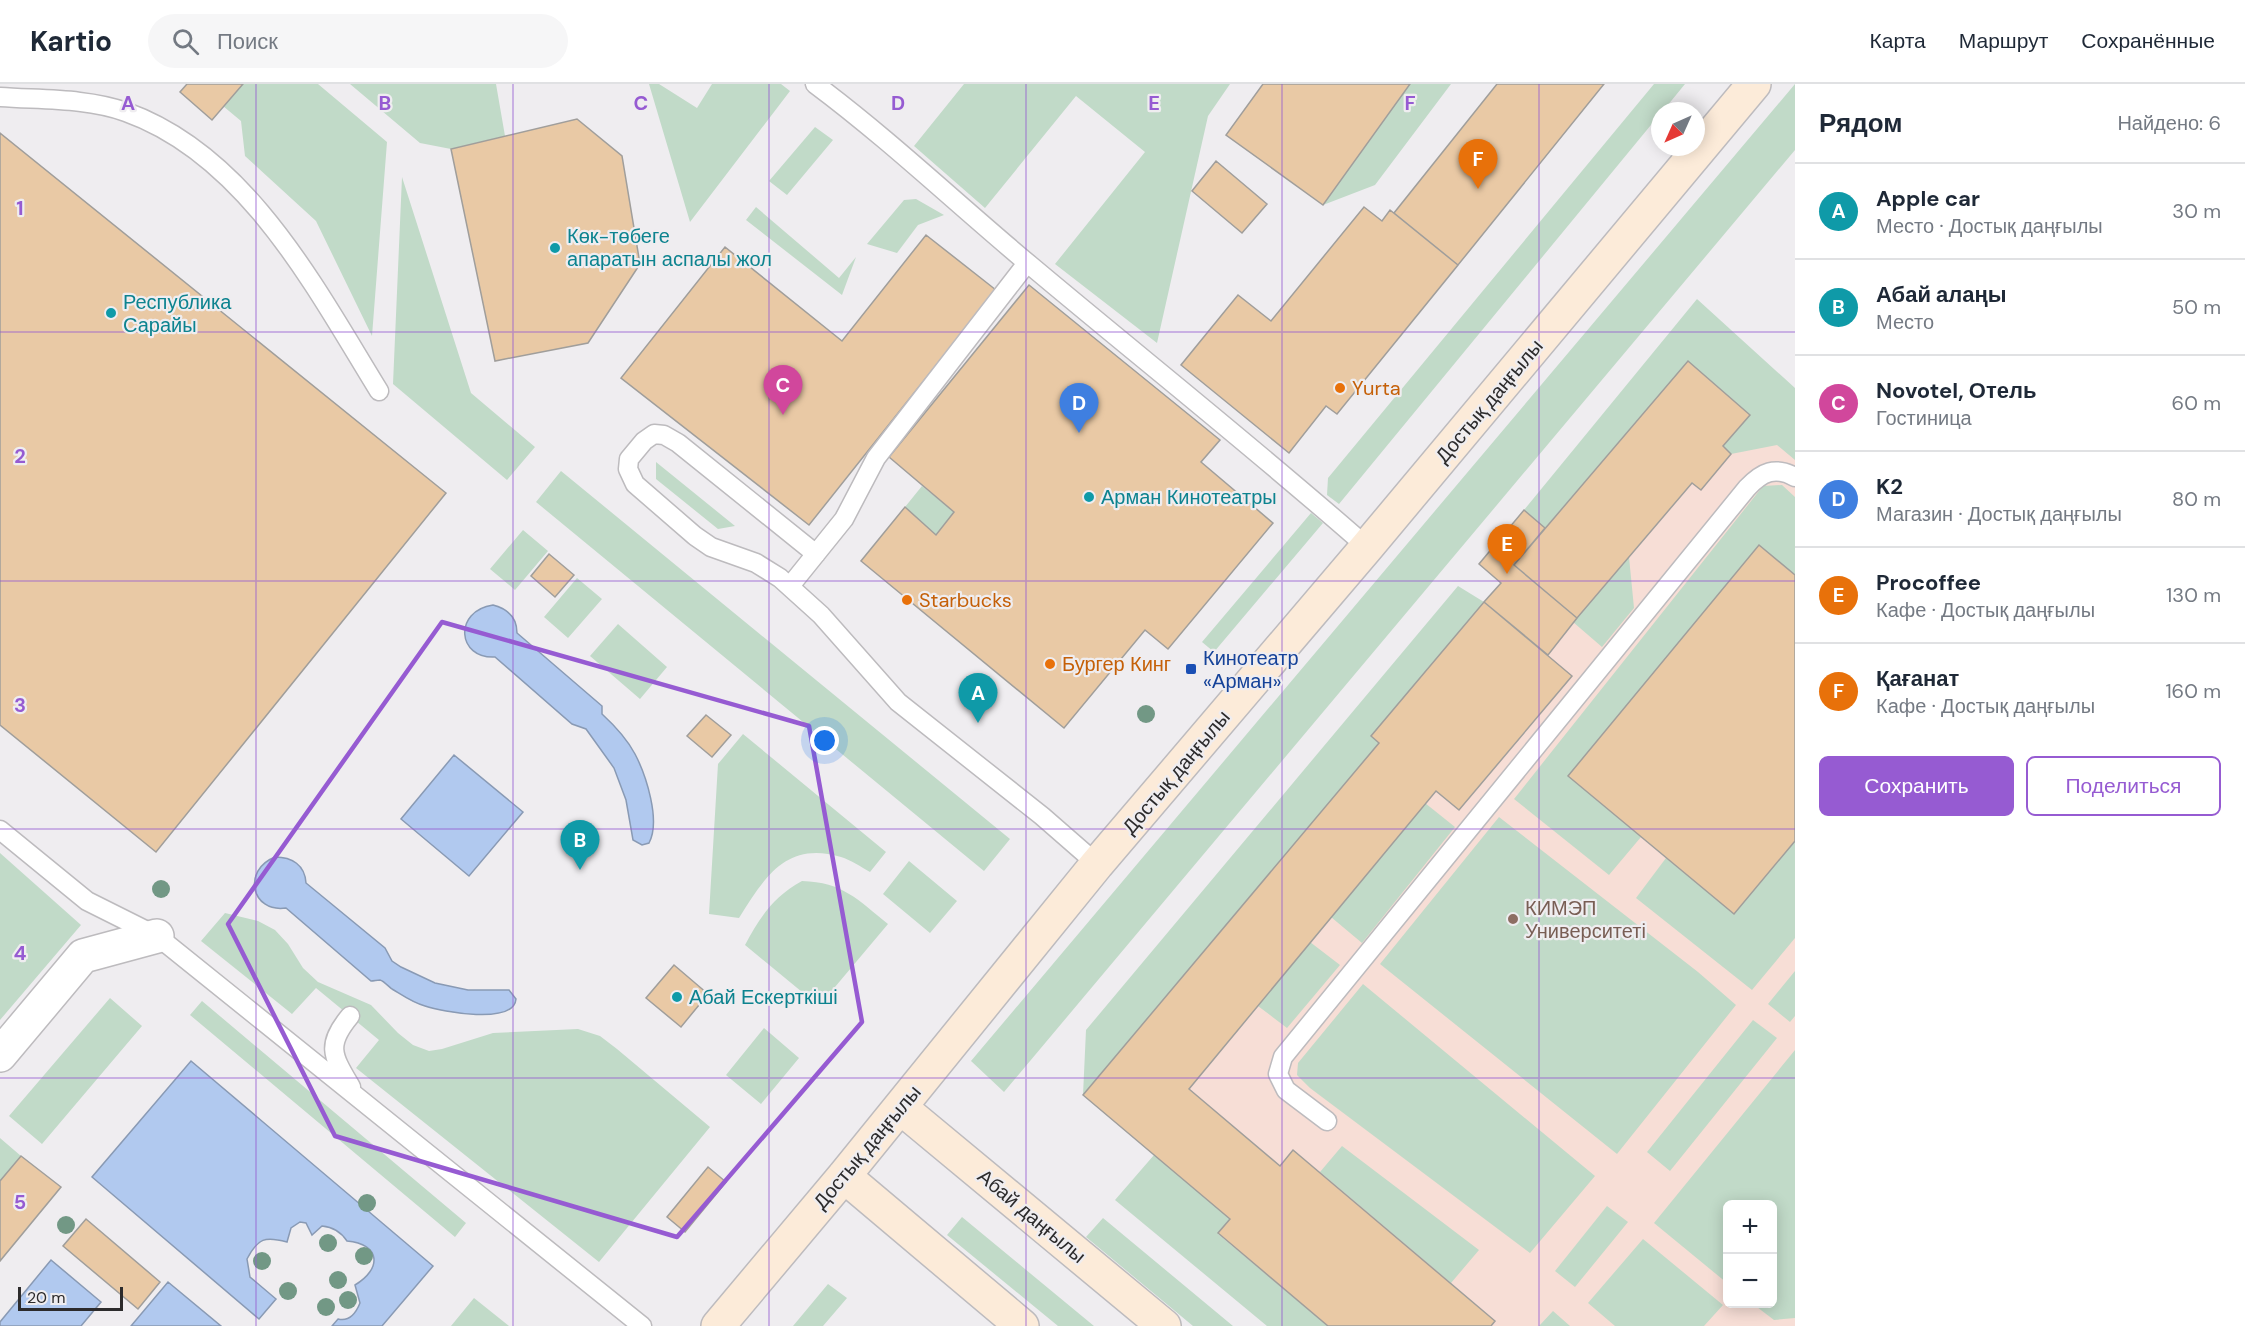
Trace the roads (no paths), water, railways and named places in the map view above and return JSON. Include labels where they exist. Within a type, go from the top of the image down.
[{"type":"main road","name":"Достық даңғылы","points":[[718,1326],[844,1176],[1097,864],[1367,547],[1754,84]]},
{"type":"main road","name":"Абай даңғылы","points":[[900,1107],[1164,1326]]},
{"type":"main road","points":[[844,1176],[1022,1326]]},
{"type":"street","points":[[0,1055],[83,956],[157,936]]},
{"type":"lane","points":[[815,84],[893,146],[1027,263],[1367,547]]},
{"type":"lane","points":[[0,97],[95,104],[128,113],[169,133],[193,149],[220,171],[256,207],[292,253],[379,391]]},
{"type":"lane","points":[[790,586],[844,519],[876,458],[1027,263]]},
{"type":"lane","points":[[816,555],[678,443],[664,435],[654,434],[635,449],[629,459],[628,469],[635,484],[645,494],[695,537],[711,547],[756,563],[790,586],[821,615],[898,702],[1042,816],[1097,864]]},
{"type":"lane","points":[[1327,1120],[1286,1090],[1278,1074],[1283,1057],[1747,488],[1764,473],[1776,470],[1795,477]]},
{"type":"lane","points":[[0,830],[87,901],[157,936],[642,1326]]},
{"type":"lane","points":[[350,1016],[334,1037],[333,1050],[357,1096]]},
{"type":"water","points":[[493,605],[511,614],[517,627],[517,633],[602,706],[602,714],[632,748],[644,774],[651,798],[653,823],[649,843],[642,845],[633,840],[626,800],[614,768],[586,729],[572,724],[495,657],[482,656],[473,651],[467,643],[466,625],[471,616],[480,609]]},
{"type":"water","points":[[454,755],[523,812],[469,876],[401,819]]},
{"type":"water","points":[[275,857],[296,863],[303,871],[306,883],[385,948],[392,961],[401,967],[435,983],[468,990],[509,990],[516,999],[512,1007],[503,1012],[491,1014],[446,1011],[416,1003],[382,981],[371,981],[286,908],[274,908],[265,904],[258,897],[255,880],[258,871]]},
{"type":"water","points":[[191,1061],[433,1266],[382,1326],[332,1326],[338,1319],[349,1318],[357,1310],[360,1303],[355,1285],[370,1272],[374,1258],[372,1252],[366,1247],[347,1241],[333,1229],[322,1226],[312,1235],[306,1223],[300,1222],[291,1228],[287,1242],[268,1239],[255,1247],[247,1259],[250,1277],[276,1299],[259,1319],[92,1177]]},
{"type":"water","points":[[51,1260],[101,1302],[81,1326],[0,1326],[0,1322]]},
{"type":"water","points":[[168,1282],[221,1326],[131,1326]]},
{"type":"place","name":"Қағанат","points":[[1478,189]]},
{"type":"place","name":"Көк-төбеге апаратын аспалы жол","points":[[555,248]]},
{"type":"place","name":"Республика Сарайы","points":[[111,313]]},
{"type":"place","name":"Yurta","points":[[1340,388]]},
{"type":"place","name":"Novotel, Отель","points":[[783,415]]},
{"type":"place","name":"K2","points":[[1079,433]]},
{"type":"place","name":"Арман Кинотеатры","points":[[1089,497]]},
{"type":"place","name":"Procoffee","points":[[1507,574]]},
{"type":"place","name":"Starbucks","points":[[907,600]]},
{"type":"place","name":"Бургер Кинг","points":[[1050,664]]},
{"type":"place","name":"Кинотеатр «Арман»","points":[[1191,669]]},
{"type":"place","name":"Apple car","points":[[978,723]]},
{"type":"place","name":"Абай алаңы","points":[[580,870]]},
{"type":"place","name":"КИМЭП Университеті","points":[[1513,919]]},
{"type":"place","name":"Абай Ескерткіші","points":[[677,997]]}]
